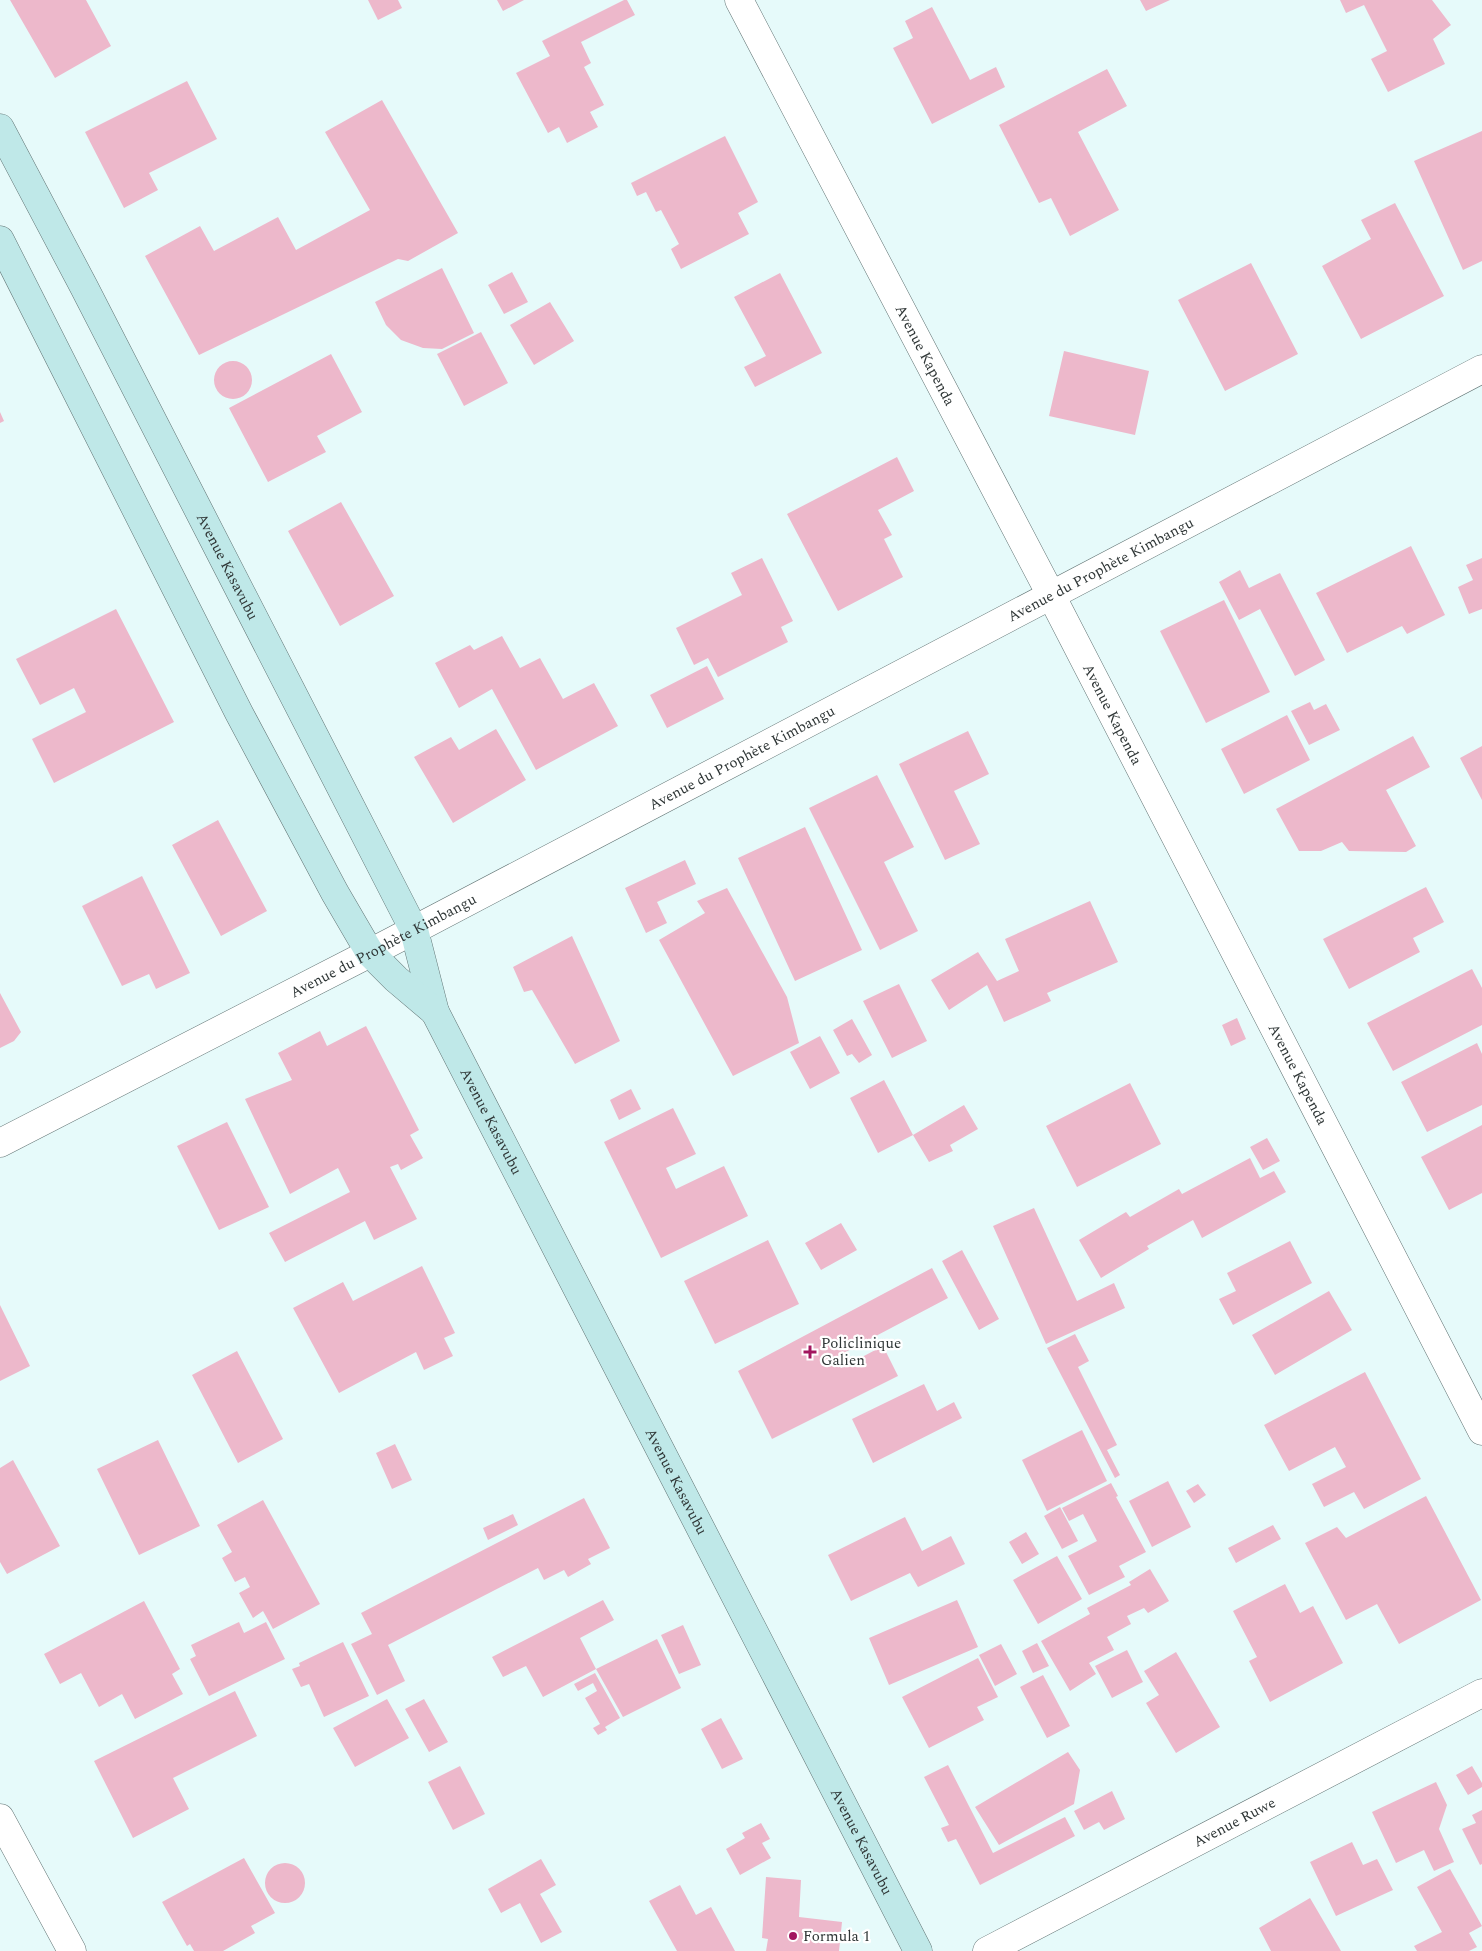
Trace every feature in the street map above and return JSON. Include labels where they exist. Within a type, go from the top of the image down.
[{"type":"main road","name":"Avenue Kasavubu","points":[[0,128],[84,287],[414,930],[435,1012],[918,1951]]},
{"type":"main road","name":"Avenue Kasavubu","points":[[0,240],[239,713],[335,893],[370,953],[396,979],[435,1012]]},
{"type":"street","name":"Avenue Kapenda","points":[[739,0],[1051,595],[1482,1431]]},
{"type":"street","name":"Avenue du Prophète Kimbangu","points":[[0,1143],[370,953],[1482,369]]},
{"type":"street","name":"Avenue Ruwe","points":[[987,1951],[1482,1693]]},
{"type":"street","points":[[0,1818],[72,1951]]},
{"type":"building","points":[[10,0],[86,0],[111,46],[55,78]]},
{"type":"building","points":[[368,0],[398,0],[402,8],[378,20]]},
{"type":"building","points":[[497,0],[524,0],[503,11]]},
{"type":"building","points":[[627,0],[635,15],[581,42],[591,63],[584,67],[604,105],[590,112],[598,127],[567,143],[559,127],[548,133],[516,73],[550,56],[542,41]]},
{"type":"building","points":[[1140,0],[1170,0],[1146,11]]},
{"type":"building","points":[[1340,0],[1432,0],[1451,25],[1433,39],[1445,64],[1388,92],[1371,59],[1387,51],[1364,5],[1346,13]]},
{"type":"building","points":[[932,7],[970,80],[996,67],[1005,87],[932,124],[893,48],[913,38],[905,21]]},
{"type":"building","points":[[1107,69],[1127,106],[1078,132],[1119,210],[1070,236],[1051,198],[1039,203],[999,125]]},
{"type":"building","points":[[187,81],[217,139],[149,173],[158,190],[124,208],[85,132]]},
{"type":"building","points":[[382,100],[458,233],[408,261],[398,259],[199,355],[145,256],[200,226],[214,251],[278,217],[296,250],[370,210],[325,132]]},
{"type":"building","points":[[1482,131],[1482,261],[1463,270],[1414,161]]},
{"type":"building","points":[[725,136],[758,202],[738,213],[749,234],[681,269],[671,249],[679,244],[661,210],[656,212],[646,192],[637,196],[631,183]]},
{"type":"building","points":[[1395,203],[1444,296],[1361,339],[1322,266],[1371,239],[1361,220]]},
{"type":"building","points":[[1251,263],[1298,354],[1225,391],[1178,300]]},
{"type":"building","points":[[442,268],[474,333],[442,349],[423,348],[401,340],[386,325],[375,302]]},
{"type":"building","points":[[512,272],[528,302],[504,314],[488,285]]},
{"type":"building","points":[[780,273],[822,353],[755,387],[744,367],[766,356],[734,297]]},
{"type":"building","points":[[550,302],[574,341],[534,365],[510,325]]},
{"type":"building","points":[[481,332],[508,383],[464,406],[437,354]]},
{"type":"building","points":[[1064,351],[1149,371],[1135,435],[1049,416]]},
{"type":"building","points":[[331,354],[362,412],[317,436],[326,452],[268,482],[229,408]]},
{"type":"building","points":[[233,361],[240,362],[246,367],[251,373],[251,387],[246,393],[240,398],[233,399],[226,398],[220,393],[215,387],[214,380],[215,373],[220,367],[226,362]]},
{"type":"building","points":[[0,412],[4,421],[0,423]]},
{"type":"building","points":[[897,457],[914,491],[878,510],[892,535],[884,539],[903,577],[838,611],[787,514]]},
{"type":"building","points":[[341,502],[394,596],[340,626],[288,531]]},
{"type":"building","points":[[1411,546],[1445,615],[1407,634],[1402,626],[1347,653],[1316,593]]},
{"type":"building","points":[[762,558],[793,621],[781,627],[788,642],[718,677],[708,658],[694,665],[676,628],[742,595],[731,573]]},
{"type":"building","points":[[1482,558],[1482,609],[1469,614],[1458,587],[1473,580],[1466,565]]},
{"type":"building","points":[[1240,570],[1249,588],[1280,573],[1325,660],[1295,676],[1260,609],[1239,620],[1219,582]]},
{"type":"building","points":[[1224,600],[1270,692],[1206,723],[1160,631]]},
{"type":"building","points":[[116,609],[174,722],[54,783],[32,739],[86,712],[74,688],[40,705],[16,659]]},
{"type":"building","points":[[502,636],[520,668],[540,658],[563,699],[594,683],[618,726],[536,770],[492,689],[459,708],[435,663],[470,645],[474,650]]},
{"type":"building","points":[[707,666],[724,699],[667,728],[650,695]]},
{"type":"building","points":[[1310,702],[1314,710],[1326,704],[1340,730],[1309,745],[1291,711]]},
{"type":"building","points":[[1287,715],[1310,760],[1244,794],[1221,749]]},
{"type":"building","points":[[496,729],[526,780],[453,823],[414,757],[451,737],[459,750]]},
{"type":"building","points":[[968,731],[989,774],[954,791],[980,844],[945,860],[899,764]]},
{"type":"building","points":[[1413,736],[1430,767],[1386,790],[1416,846],[1406,852],[1349,851],[1342,842],[1321,851],[1299,851],[1276,809]]},
{"type":"building","points":[[1482,746],[1482,800],[1460,758]]},
{"type":"building","points":[[877,775],[914,847],[884,862],[918,931],[880,950],[809,808]]},
{"type":"building","points":[[218,820],[267,911],[221,936],[172,845]]},
{"type":"building","points":[[805,827],[862,950],[795,981],[738,858]]},
{"type":"building","points":[[685,860],[696,884],[657,902],[667,923],[646,933],[625,888]]},
{"type":"building","points":[[142,876],[190,973],[156,989],[149,974],[122,986],[82,906]]},
{"type":"building","points":[[1426,887],[1444,922],[1413,938],[1420,952],[1349,989],[1323,939]]},
{"type":"building","points":[[727,888],[787,997],[799,1043],[733,1076],[659,940],[705,913],[697,901]]},
{"type":"building","points":[[1090,901],[1118,962],[1047,993],[1051,1001],[1004,1022],[987,985],[949,1010],[931,980],[978,952],[997,981],[1019,971],[1005,939]]},
{"type":"building","points":[[572,936],[620,1041],[575,1064],[532,990],[524,992],[513,967]]},
{"type":"building","points":[[1472,969],[1482,988],[1482,1025],[1393,1071],[1367,1023]]},
{"type":"building","points":[[899,984],[927,1041],[892,1058],[863,1001]]},
{"type":"building","points":[[0,993],[21,1032],[14,1041],[0,1048]]},
{"type":"building","points":[[1237,1018],[1246,1039],[1231,1046],[1222,1025]]},
{"type":"building","points":[[852,1019],[872,1055],[859,1063],[852,1054],[847,1056],[833,1030]]},
{"type":"building","points":[[366,1026],[419,1130],[410,1135],[423,1158],[401,1170],[398,1164],[390,1167],[417,1219],[374,1240],[365,1221],[285,1262],[269,1233],[350,1192],[338,1168],[290,1194],[245,1099],[292,1080],[278,1053],[320,1031],[327,1046]]},
{"type":"building","points":[[820,1036],[840,1073],[810,1089],[790,1052]]},
{"type":"building","points":[[1477,1043],[1482,1054],[1482,1105],[1427,1132],[1401,1082]]},
{"type":"building","points":[[884,1080],[913,1135],[878,1153],[850,1098]]},
{"type":"building","points":[[1130,1083],[1161,1144],[1077,1187],[1046,1126]]},
{"type":"building","points":[[631,1089],[641,1109],[619,1120],[610,1100]]},
{"type":"building","points":[[964,1105],[978,1129],[950,1145],[953,1151],[929,1162],[913,1135]]},
{"type":"building","points":[[673,1108],[696,1154],[666,1168],[676,1189],[724,1166],[748,1216],[661,1258],[604,1142]]},
{"type":"building","points":[[227,1122],[269,1207],[219,1230],[177,1146]]},
{"type":"building","points":[[1482,1125],[1482,1193],[1449,1210],[1421,1157]]},
{"type":"building","points":[[1267,1138],[1280,1161],[1263,1170],[1250,1147]]},
{"type":"building","points":[[1250,1158],[1260,1178],[1274,1171],[1286,1192],[1202,1238],[1193,1220],[1147,1246],[1149,1249],[1101,1278],[1079,1240],[1126,1212],[1130,1217],[1179,1189],[1182,1194]]},
{"type":"building","points":[[1034,1208],[1077,1301],[1114,1283],[1125,1308],[1046,1344],[993,1226]]},
{"type":"building","points":[[841,1223],[857,1250],[821,1270],[805,1243]]},
{"type":"building","points":[[768,1240],[799,1304],[715,1344],[684,1281]]},
{"type":"building","points":[[1290,1241],[1312,1283],[1233,1325],[1219,1299],[1236,1291],[1227,1273]]},
{"type":"building","points":[[962,1250],[999,1319],[979,1330],[942,1261]]},
{"type":"building","points":[[422,1266],[455,1333],[444,1338],[453,1356],[424,1370],[416,1352],[339,1393],[293,1308],[343,1282],[353,1301]]},
{"type":"building","name":"Policlinique Galien","points":[[932,1268],[948,1298],[836,1357],[841,1368],[883,1346],[898,1376],[772,1439],[738,1371]]},
{"type":"building","points":[[1329,1291],[1352,1330],[1275,1375],[1252,1335]]},
{"type":"building","points":[[0,1305],[30,1366],[0,1381]]},
{"type":"building","points":[[1075,1334],[1089,1361],[1078,1367],[1117,1445],[1107,1450],[1120,1475],[1115,1478],[1047,1348]]},
{"type":"building","points":[[237,1351],[283,1439],[238,1463],[192,1375]]},
{"type":"building","points":[[1365,1372],[1421,1479],[1364,1509],[1354,1492],[1324,1507],[1312,1484],[1346,1467],[1335,1447],[1289,1471],[1264,1425]]},
{"type":"building","points":[[924,1384],[937,1411],[954,1402],[962,1418],[873,1463],[852,1419]]},
{"type":"building","points":[[1082,1430],[1107,1481],[1047,1511],[1022,1460]]},
{"type":"building","points":[[158,1440],[200,1526],[139,1555],[97,1469]]},
{"type":"building","points":[[395,1444],[412,1480],[392,1489],[376,1453]]},
{"type":"building","points":[[13,1460],[60,1546],[7,1574],[0,1562],[0,1468]]},
{"type":"building","points":[[1168,1481],[1191,1527],[1152,1547],[1129,1501]]},
{"type":"building","points":[[1111,1483],[1118,1496],[1116,1497],[1146,1552],[1119,1566],[1125,1577],[1089,1595],[1068,1556],[1097,1541],[1083,1514],[1069,1521],[1062,1508]]},
{"type":"building","points":[[1198,1484],[1206,1495],[1194,1503],[1186,1491]]},
{"type":"building","points":[[1426,1496],[1481,1600],[1399,1644],[1377,1604],[1346,1620],[1305,1543],[1337,1527],[1346,1538]]},
{"type":"building","points":[[584,1498],[610,1548],[588,1559],[591,1564],[568,1577],[564,1570],[544,1580],[538,1568],[388,1645],[405,1681],[377,1695],[351,1644],[372,1634],[361,1613]]},
{"type":"building","points":[[263,1500],[320,1604],[273,1629],[263,1611],[253,1618],[239,1593],[250,1587],[245,1577],[235,1582],[222,1558],[232,1552],[217,1525]]},
{"type":"building","points":[[1060,1507],[1078,1541],[1062,1549],[1044,1516]]},
{"type":"building","points":[[513,1514],[518,1525],[488,1540],[483,1528]]},
{"type":"building","points":[[905,1517],[922,1551],[951,1536],[965,1564],[918,1587],[910,1573],[851,1601],[828,1555]]},
{"type":"building","points":[[1273,1525],[1281,1539],[1236,1563],[1228,1548]]},
{"type":"building","points":[[1026,1532],[1039,1554],[1022,1564],[1009,1542]]},
{"type":"building","points":[[1057,1556],[1082,1599],[1038,1624],[1013,1580]]},
{"type":"building","points":[[1150,1569],[1169,1601],[1148,1613],[1144,1608],[1127,1616],[1131,1624],[1107,1637],[1114,1650],[1089,1663],[1096,1674],[1070,1691],[1041,1641],[1090,1614],[1087,1608],[1131,1585],[1129,1582]]},
{"type":"building","points":[[1285,1584],[1300,1613],[1313,1606],[1343,1663],[1270,1702],[1249,1661],[1257,1657],[1233,1611]]},
{"type":"building","points":[[603,1600],[614,1620],[580,1638],[596,1669],[543,1697],[526,1666],[503,1677],[492,1657]]},
{"type":"building","points":[[957,1600],[978,1647],[889,1685],[869,1638]]},
{"type":"building","points":[[144,1601],[180,1669],[172,1674],[183,1694],[135,1719],[122,1694],[99,1707],[81,1673],[60,1684],[44,1654]]},
{"type":"building","points":[[239,1622],[244,1633],[266,1622],[285,1659],[209,1696],[190,1659],[196,1656],[191,1645]]},
{"type":"building","points":[[683,1625],[701,1665],[679,1674],[661,1635]]},
{"type":"building","points":[[657,1639],[681,1688],[623,1717],[596,1669]]},
{"type":"building","points":[[343,1642],[369,1696],[324,1717],[309,1684],[301,1687],[292,1669],[300,1666],[299,1663]]},
{"type":"building","points":[[1037,1643],[1049,1666],[1033,1673],[1022,1651]]},
{"type":"building","points":[[1001,1644],[1017,1674],[995,1686],[979,1655]]},
{"type":"building","points":[[1127,1650],[1143,1682],[1112,1698],[1095,1666]]},
{"type":"building","points":[[1176,1652],[1220,1727],[1176,1753],[1146,1703],[1159,1695],[1144,1671]]},
{"type":"building","points":[[978,1658],[998,1697],[977,1707],[984,1720],[929,1748],[902,1697]]},
{"type":"building","points":[[595,1673],[620,1718],[605,1727],[607,1730],[598,1735],[593,1728],[600,1724],[585,1698],[597,1691],[593,1683],[578,1691],[574,1684]]},
{"type":"building","points":[[1043,1675],[1070,1726],[1047,1738],[1020,1687]]},
{"type":"building","points":[[235,1691],[257,1736],[173,1778],[189,1809],[133,1838],[94,1761]]},
{"type":"building","points":[[387,1699],[409,1738],[355,1767],[333,1728]]},
{"type":"building","points":[[424,1699],[448,1742],[429,1752],[405,1709]]},
{"type":"building","points":[[721,1718],[743,1759],[722,1769],[701,1729]]},
{"type":"building","points":[[1068,1752],[1080,1770],[1074,1804],[999,1845],[975,1807]]},
{"type":"building","points":[[948,1765],[993,1853],[1065,1817],[1075,1836],[980,1885],[956,1839],[948,1842],[941,1828],[949,1825],[924,1777]]},
{"type":"building","points":[[460,1766],[485,1814],[453,1830],[428,1782]]},
{"type":"building","points":[[1472,1766],[1482,1783],[1482,1787],[1468,1795],[1456,1775]]},
{"type":"building","points":[[1436,1782],[1447,1805],[1439,1829],[1454,1862],[1434,1871],[1424,1850],[1396,1863],[1372,1812]]},
{"type":"building","points":[[1112,1791],[1125,1819],[1104,1830],[1099,1822],[1084,1830],[1074,1811]]},
{"type":"building","points":[[1482,1810],[1482,1864],[1480,1865],[1462,1829],[1476,1823],[1472,1815]]},
{"type":"building","points":[[761,1823],[770,1839],[762,1843],[771,1858],[740,1875],[726,1849],[745,1838],[742,1833]]},
{"type":"building","points":[[1352,1842],[1363,1865],[1377,1859],[1393,1890],[1336,1916],[1310,1862]]},
{"type":"building","points":[[244,1858],[275,1913],[251,1926],[255,1933],[223,1951],[194,1951],[190,1944],[187,1946],[162,1902]]},
{"type":"building","points":[[541,1859],[556,1885],[540,1894],[562,1932],[541,1943],[520,1903],[501,1913],[488,1889]]},
{"type":"building","points":[[281,1863],[289,1863],[296,1866],[302,1872],[305,1883],[302,1894],[296,1900],[289,1903],[281,1903],[274,1900],[268,1894],[265,1887],[265,1879],[268,1872],[274,1866]]},
{"type":"building","points":[[1450,1869],[1482,1926],[1469,1933],[1477,1947],[1469,1951],[1417,1951],[1414,1946],[1442,1932],[1417,1887]]},
{"type":"building","points":[[766,1877],[801,1880],[799,1917],[842,1922],[839,1951],[766,1951],[768,1939],[762,1938]]},
{"type":"building","points":[[680,1885],[696,1915],[711,1907],[735,1951],[677,1951],[649,1901]]},
{"type":"building","points":[[1310,1898],[1341,1951],[1271,1951],[1259,1928]]},
{"type":"place","name":"Policlinique Galien","points":[[810,1352]]},
{"type":"place","name":"Formula 1","points":[[793,1936]]}]
